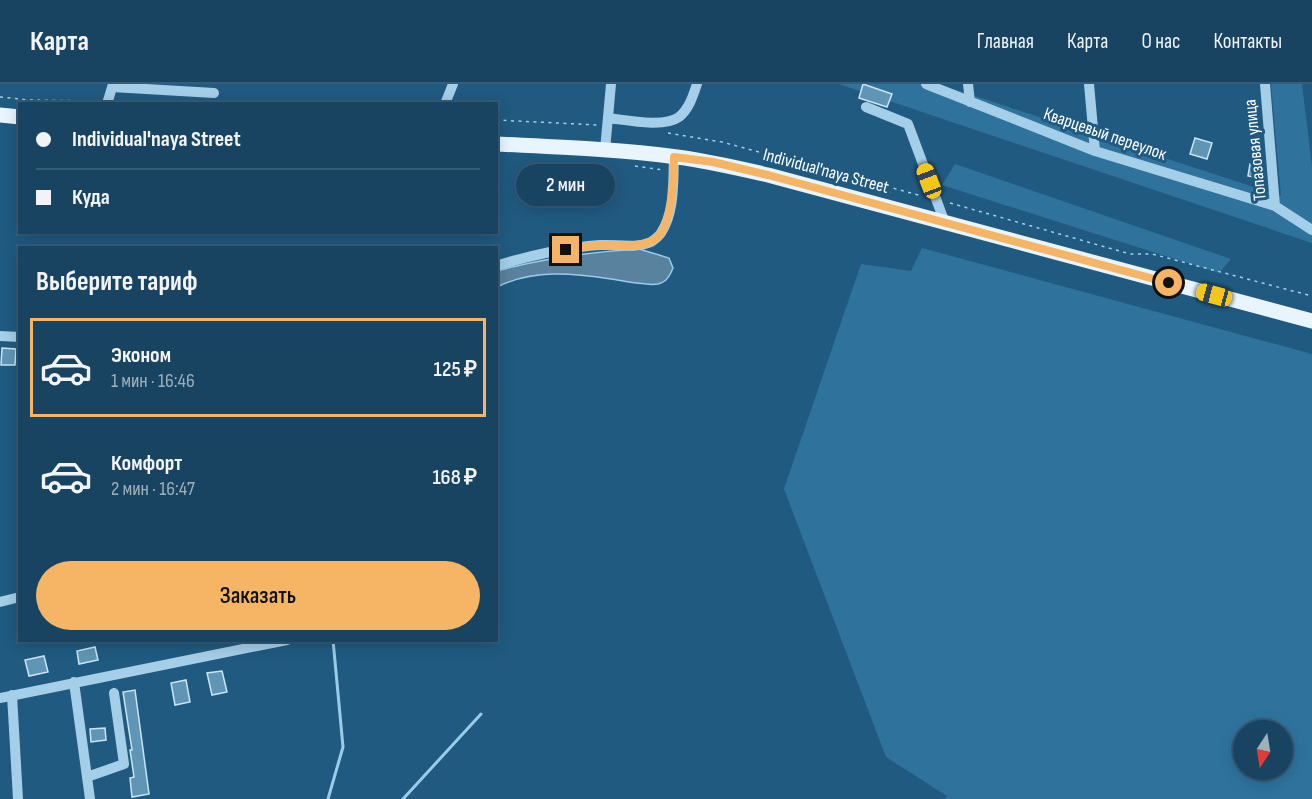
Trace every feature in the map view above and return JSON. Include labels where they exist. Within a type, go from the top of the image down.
[{"type":"main road","points":[[0,116],[18,117]]},
{"type":"main road","name":"Individual'naya Street","points":[[498,144],[605,150],[713,162],[1312,321]]},
{"type":"street","points":[[446,102],[453,84]]},
{"type":"street","points":[[605,150],[611,84]]},
{"type":"street","points":[[608,122],[660,123],[678,118],[691,102],[697,84]]},
{"type":"street","name":"Кварцевый переулок","points":[[926,84],[1095,151],[1275,206]]},
{"type":"street","points":[[968,84],[970,102]]},
{"type":"street","points":[[1089,84],[1095,151]]},
{"type":"street","name":"Топазовая улица","points":[[1265,84],[1275,206],[1312,230]]},
{"type":"street","points":[[107,102],[113,86],[214,93]]},
{"type":"street","points":[[866,107],[908,124],[945,223]]},
{"type":"street","points":[[498,265],[514,260],[600,244],[627,245],[650,242],[661,235],[669,214],[674,157]]},
{"type":"street","points":[[0,336],[18,336]]},
{"type":"street","points":[[0,602],[18,598]]},
{"type":"street","points":[[0,698],[277,642]]},
{"type":"street","points":[[74,682],[90,799]]},
{"type":"street","points":[[87,777],[124,764],[114,693]]},
{"type":"street","points":[[12,695],[18,799]]},
{"type":"path","points":[[0,97],[76,102]]},
{"type":"path","points":[[498,120],[608,122]]},
{"type":"path","points":[[668,133],[722,142],[1130,254],[1152,254],[1312,296]]},
{"type":"shaded area","points":[[839,84],[938,84],[1281,196],[1271,84],[1302,84],[1312,167],[1312,243]]},
{"type":"shaded area","points":[[955,164],[1231,259],[1219,273],[942,185]]},
{"type":"shaded area","points":[[922,248],[1312,354],[1312,799],[946,799],[947,796],[886,757],[784,489],[861,264],[911,271]]},
{"type":"shaded area","points":[[639,249],[669,258],[673,268],[666,280],[658,284],[553,274],[525,277],[498,287],[498,271],[532,262]]},
{"type":"building","points":[[863,84],[892,94],[887,107],[859,98]]},
{"type":"building","points":[[1195,138],[1212,143],[1207,159],[1190,154]]},
{"type":"building","points":[[1250,164],[1264,167],[1265,179],[1248,176]]},
{"type":"building","points":[[2,348],[16,349],[15,365],[1,365]]},
{"type":"building","points":[[95,647],[98,660],[79,664],[77,651]]},
{"type":"building","points":[[44,656],[48,672],[29,676],[25,660]]},
{"type":"building","points":[[222,671],[227,692],[212,695],[207,673]]},
{"type":"building","points":[[186,680],[190,702],[175,705],[171,683]]},
{"type":"building","points":[[135,690],[149,794],[132,797],[130,778],[134,777],[130,750],[132,750],[123,692]]},
{"type":"building","points":[[105,728],[106,740],[91,742],[90,729]]},
{"type":"waterway","points":[[328,799],[343,747],[333,642]]},
{"type":"waterway","points":[[403,799],[481,714]]},
{"type":"route","points":[[566,250],[600,244],[627,245],[650,242],[661,235],[669,214],[674,157],[713,162],[768,175],[1169,283]]}]
